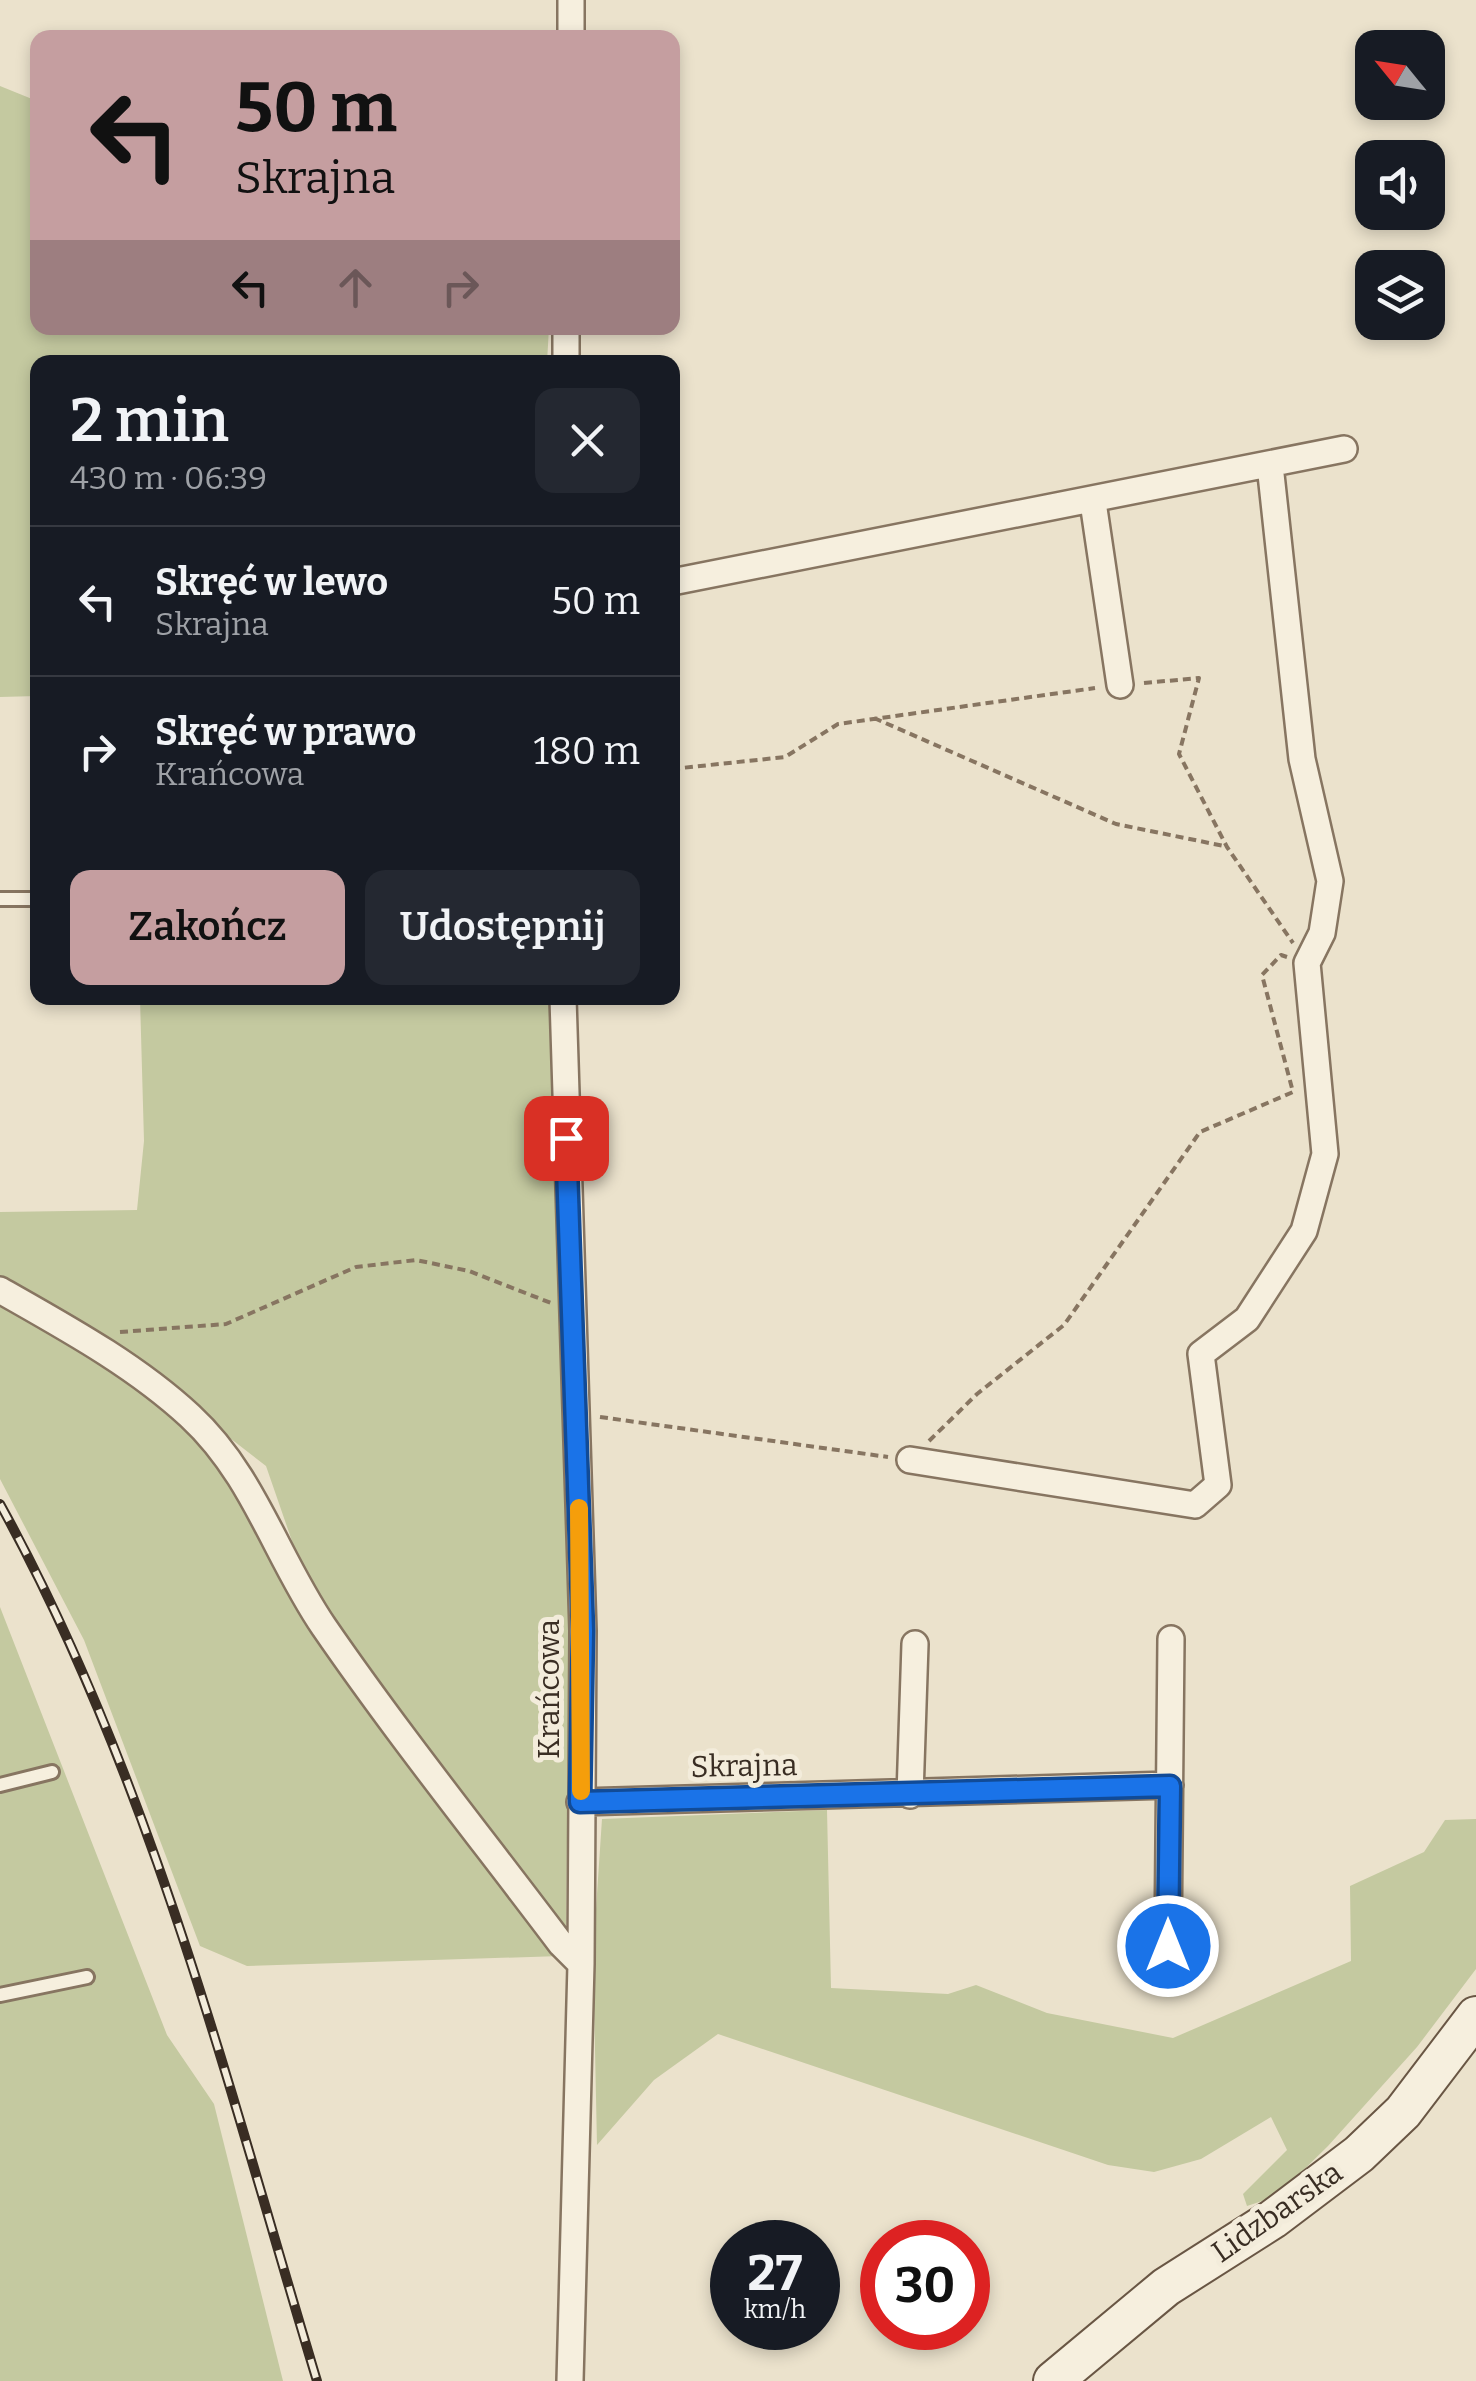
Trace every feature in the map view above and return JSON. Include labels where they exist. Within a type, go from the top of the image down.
[{"type":"main road","name":"Lidzbarska","points":[[1053,2381],[1166,2286],[1273,2219],[1360,2154],[1403,2112],[1476,2016]]},
{"type":"street","points":[[571,0],[571,30]]},
{"type":"street","points":[[680,580],[1344,450]]},
{"type":"street","points":[[910,1460],[1196,1505],[1211,1496],[1218,1485],[1219,1466],[1201,1354],[1247,1320],[1304,1231],[1325,1154],[1307,963],[1322,933],[1330,881],[1302,759],[1270,465]]},
{"type":"street","points":[[1092,502],[1120,685]]},
{"type":"street","name":"Krańcowa","points":[[562,1005],[583,1631],[581,1964],[570,2381]]},
{"type":"street","points":[[0,1290],[77,1335],[190,1416],[222,1451],[256,1498],[322,1625],[561,1944],[581,1964]]},
{"type":"street","points":[[1168,1946],[1170,1638]]},
{"type":"street","points":[[910,1795],[916,1644]]},
{"type":"street","name":"Skrajna","points":[[580,1802],[1170,1786]]},
{"type":"lane","points":[[0,898],[30,899]]},
{"type":"lane","points":[[0,1784],[52,1772]]},
{"type":"lane","points":[[0,1995],[88,1976]]},
{"type":"path","points":[[680,768],[785,757],[838,724],[1028,694],[1199,678],[1179,754],[1227,847],[1307,963]]},
{"type":"path","points":[[874,718],[1116,824],[1227,847]]},
{"type":"path","points":[[575,1413],[910,1460],[976,1394],[1064,1325],[1200,1132],[1293,1092],[1262,975],[1281,955],[1307,963]]},
{"type":"path","points":[[77,1335],[226,1324],[356,1267],[416,1260],[469,1272],[570,1308]]},
{"type":"green space","points":[[0,86],[30,98],[30,335],[549,335],[547,355],[30,355],[30,696],[0,697]]},
{"type":"green space","points":[[140,1005],[557,1005],[559,1262],[570,1566],[566,1929],[551,1917],[336,1630],[302,1570],[266,1466],[164,1387],[0,1278],[0,1212],[137,1210],[144,1141]]},
{"type":"green space","points":[[0,1295],[185,1418],[561,1956],[247,1966],[200,1946],[84,1640],[0,1479]]},
{"type":"green space","points":[[0,1607],[167,2035],[214,2104],[283,2381],[0,2381]]},
{"type":"green space","points":[[827,1810],[831,1988],[948,1994],[976,1985],[1047,2013],[1173,2038],[1351,1961],[1350,1886],[1424,1852],[1445,1820],[1476,1819],[1476,1969],[1417,2047],[1328,2146],[1277,2196],[1247,2206],[1243,2194],[1287,2150],[1271,2117],[1201,2159],[1154,2172],[1108,2165],[718,2034],[654,2080],[597,2145],[593,1954],[602,1819]]},
{"type":"railway","points":[[0,1504],[101,1715],[143,1823],[217,2045],[317,2381]]},
{"type":"slow traffic","points":[[579,1508],[583,1631],[581,1791]]},
{"type":"route","points":[[566,1138],[583,1631],[580,1802],[1170,1786],[1168,1946]]}]
